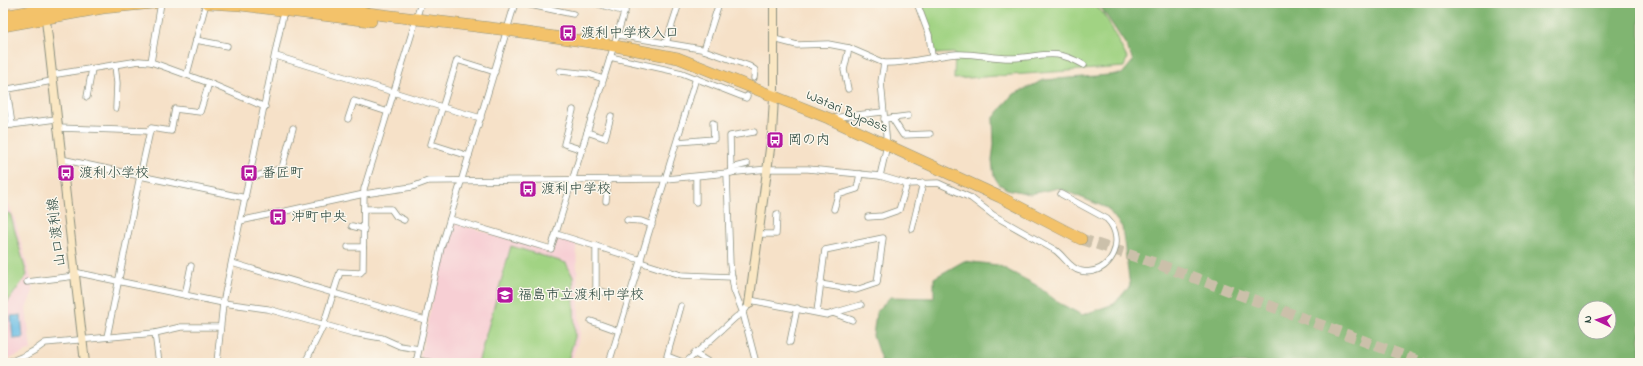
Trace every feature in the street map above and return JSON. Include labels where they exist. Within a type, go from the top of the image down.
[{"type":"highway","points":[[3,16],[79,3]]},
{"type":"highway","points":[[3,26],[45,10],[103,8],[154,3]]},
{"type":"highway","name":"Watari Bypass","points":[[206,3],[285,5],[415,23],[615,46],[678,58],[828,118],[1000,197],[1081,239]]},
{"type":"main road","points":[[750,302],[768,169],[774,97],[774,3]]},
{"type":"main road","name":"山口渡利線","points":[[45,10],[51,78],[85,363]]},
{"type":"street","points":[[151,62],[161,3]]},
{"type":"street","points":[[187,74],[206,3]]},
{"type":"street","points":[[305,363],[323,326],[340,272],[360,273],[363,270],[364,194],[421,3]]},
{"type":"street","points":[[435,363],[416,362],[424,320],[441,248],[515,3]]},
{"type":"street","points":[[521,3],[573,14]]},
{"type":"street","points":[[595,3],[624,12]]},
{"type":"street","points":[[450,219],[551,249],[583,150],[587,132],[610,57],[615,46],[627,3]]},
{"type":"street","points":[[666,43],[679,3]]},
{"type":"street","points":[[704,50],[719,3]]},
{"type":"street","points":[[917,3],[929,35],[932,56]]},
{"type":"street","points":[[217,363],[219,327],[223,303],[276,56],[285,5]]},
{"type":"street","points":[[618,35],[704,50],[749,66],[755,70],[754,78]]},
{"type":"street","points":[[774,39],[797,45],[828,44],[849,48],[884,64],[907,62],[932,56],[958,54],[1014,58],[1056,53],[1084,65]]},
{"type":"street","points":[[196,40],[227,46]]},
{"type":"street","points":[[848,89],[844,70],[849,48]]},
{"type":"street","points":[[276,56],[442,108],[481,118]]},
{"type":"street","points":[[610,57],[696,78],[746,98],[747,96]]},
{"type":"street","points":[[469,156],[431,144],[442,108],[457,60],[495,72]]},
{"type":"street","points":[[12,124],[5,90],[92,68],[139,61],[151,62],[187,74],[265,107]]},
{"type":"street","points":[[880,176],[887,145],[882,112],[881,82],[884,64]]},
{"type":"street","points":[[115,65],[117,83],[116,108]]},
{"type":"street","points":[[87,97],[92,68]]},
{"type":"street","points":[[560,71],[589,74],[603,79]]},
{"type":"street","points":[[609,363],[678,142],[696,78]]},
{"type":"street","points":[[107,337],[150,128],[171,131],[175,109],[200,112],[209,83]]},
{"type":"street","points":[[348,119],[354,101],[388,112]]},
{"type":"street","points":[[573,110],[564,144],[583,150]]},
{"type":"street","points":[[828,118],[882,112]]},
{"type":"street","points":[[587,132],[605,138],[611,116]]},
{"type":"street","points":[[884,119],[908,116]]},
{"type":"street","points":[[892,118],[903,135],[930,134]]},
{"type":"street","points":[[3,126],[56,119]]},
{"type":"street","points":[[678,142],[714,139],[713,123]]},
{"type":"street","points":[[57,128],[150,131]]},
{"type":"street","points":[[250,178],[282,168],[293,128]]},
{"type":"street","points":[[754,132],[730,136],[730,264],[738,302],[743,313],[756,363]]},
{"type":"street","points":[[61,159],[246,198]]},
{"type":"street","points":[[730,172],[747,164]]},
{"type":"street","points":[[240,221],[364,194],[412,187],[428,181],[666,179],[768,169],[808,169],[880,176],[907,184],[938,183],[971,198],[993,215],[1056,250],[1062,254],[1074,269],[1089,271],[1107,264],[1112,258],[1115,248],[1116,236],[1113,225],[1107,219],[1061,194]]},
{"type":"street","points":[[834,209],[838,195],[856,189],[860,174]]},
{"type":"street","points":[[696,177],[696,202]]},
{"type":"street","points":[[606,201],[608,180]]},
{"type":"street","points":[[912,229],[923,183]]},
{"type":"street","points":[[868,216],[882,216],[899,210],[907,184]]},
{"type":"street","points":[[364,209],[391,209],[396,216],[404,220]]},
{"type":"street","points":[[759,234],[776,234],[778,214]]},
{"type":"street","points":[[627,220],[641,221],[652,225]]},
{"type":"street","points":[[352,226],[364,229]]},
{"type":"street","points":[[556,234],[681,275],[732,277]]},
{"type":"street","points":[[817,312],[820,284],[825,250],[883,238],[877,282],[856,290],[820,284]]},
{"type":"street","points":[[596,246],[596,290],[608,293]]},
{"type":"street","points":[[348,247],[363,247]]},
{"type":"street","points":[[232,263],[424,320]]},
{"type":"street","points":[[185,295],[191,266]]},
{"type":"street","points":[[27,282],[75,274],[119,281],[223,303],[268,309],[323,326],[382,338],[407,348],[419,349]]},
{"type":"street","points":[[681,306],[667,356],[685,363],[694,353],[736,317],[743,313],[750,302],[797,308],[828,315],[861,305]]},
{"type":"street","points":[[790,342],[797,308]]},
{"type":"street","points":[[833,314],[852,320]]},
{"type":"street","points":[[591,321],[619,331]]},
{"type":"street","points":[[3,363],[12,361],[36,350],[46,343],[155,333],[181,327],[219,327]]},
{"type":"street","points":[[155,333],[159,363]]},
{"type":"street","points":[[694,353],[710,363]]},
{"type":"shaded area","points":[[3,195],[14,216],[31,278],[33,291],[26,309],[31,350],[3,361]]},
{"type":"shaded area","name":"福島市立渡利中学校","points":[[452,222],[552,252],[557,237],[576,244],[580,335],[571,363],[450,363],[420,358],[441,259]]},
{"type":"green space","points":[[921,3],[1095,3],[1108,21],[1127,58],[1124,67],[954,79],[955,53],[934,54],[931,34]]},
{"type":"green space","points":[[1098,3],[1640,3],[1640,363],[882,363],[873,336],[876,313],[890,297],[934,298],[934,278],[964,261],[998,265],[1036,285],[1059,303],[1082,315],[1114,304],[1130,286],[1122,227],[1107,208],[1058,188],[1030,194],[1007,189],[999,184],[994,176],[992,161],[994,144],[993,119],[1012,95],[1044,80],[1122,74],[1133,61],[1126,45]]},
{"type":"green space","points":[[10,213],[27,275],[7,303],[3,303],[3,214]]},
{"type":"green space","points":[[511,246],[566,263],[573,277],[575,337],[567,363],[478,363]]},
{"type":"water","points":[[21,315],[23,338],[13,339],[11,316]]},
{"type":"tunnel","points":[[1081,239],[1155,263],[1423,363]]},
{"type":"place","name":"渡利中学校入口","points":[[568,33]]},
{"type":"place","name":"岡の内","points":[[775,140]]},
{"type":"place","name":"渡利小学校","points":[[66,173]]},
{"type":"place","name":"番匠町","points":[[249,173]]},
{"type":"place","name":"渡利中学校","points":[[528,189]]},
{"type":"place","name":"沖町中央","points":[[278,217]]},
{"type":"place","name":"福島市立渡利中学校","points":[[505,295]]}]
